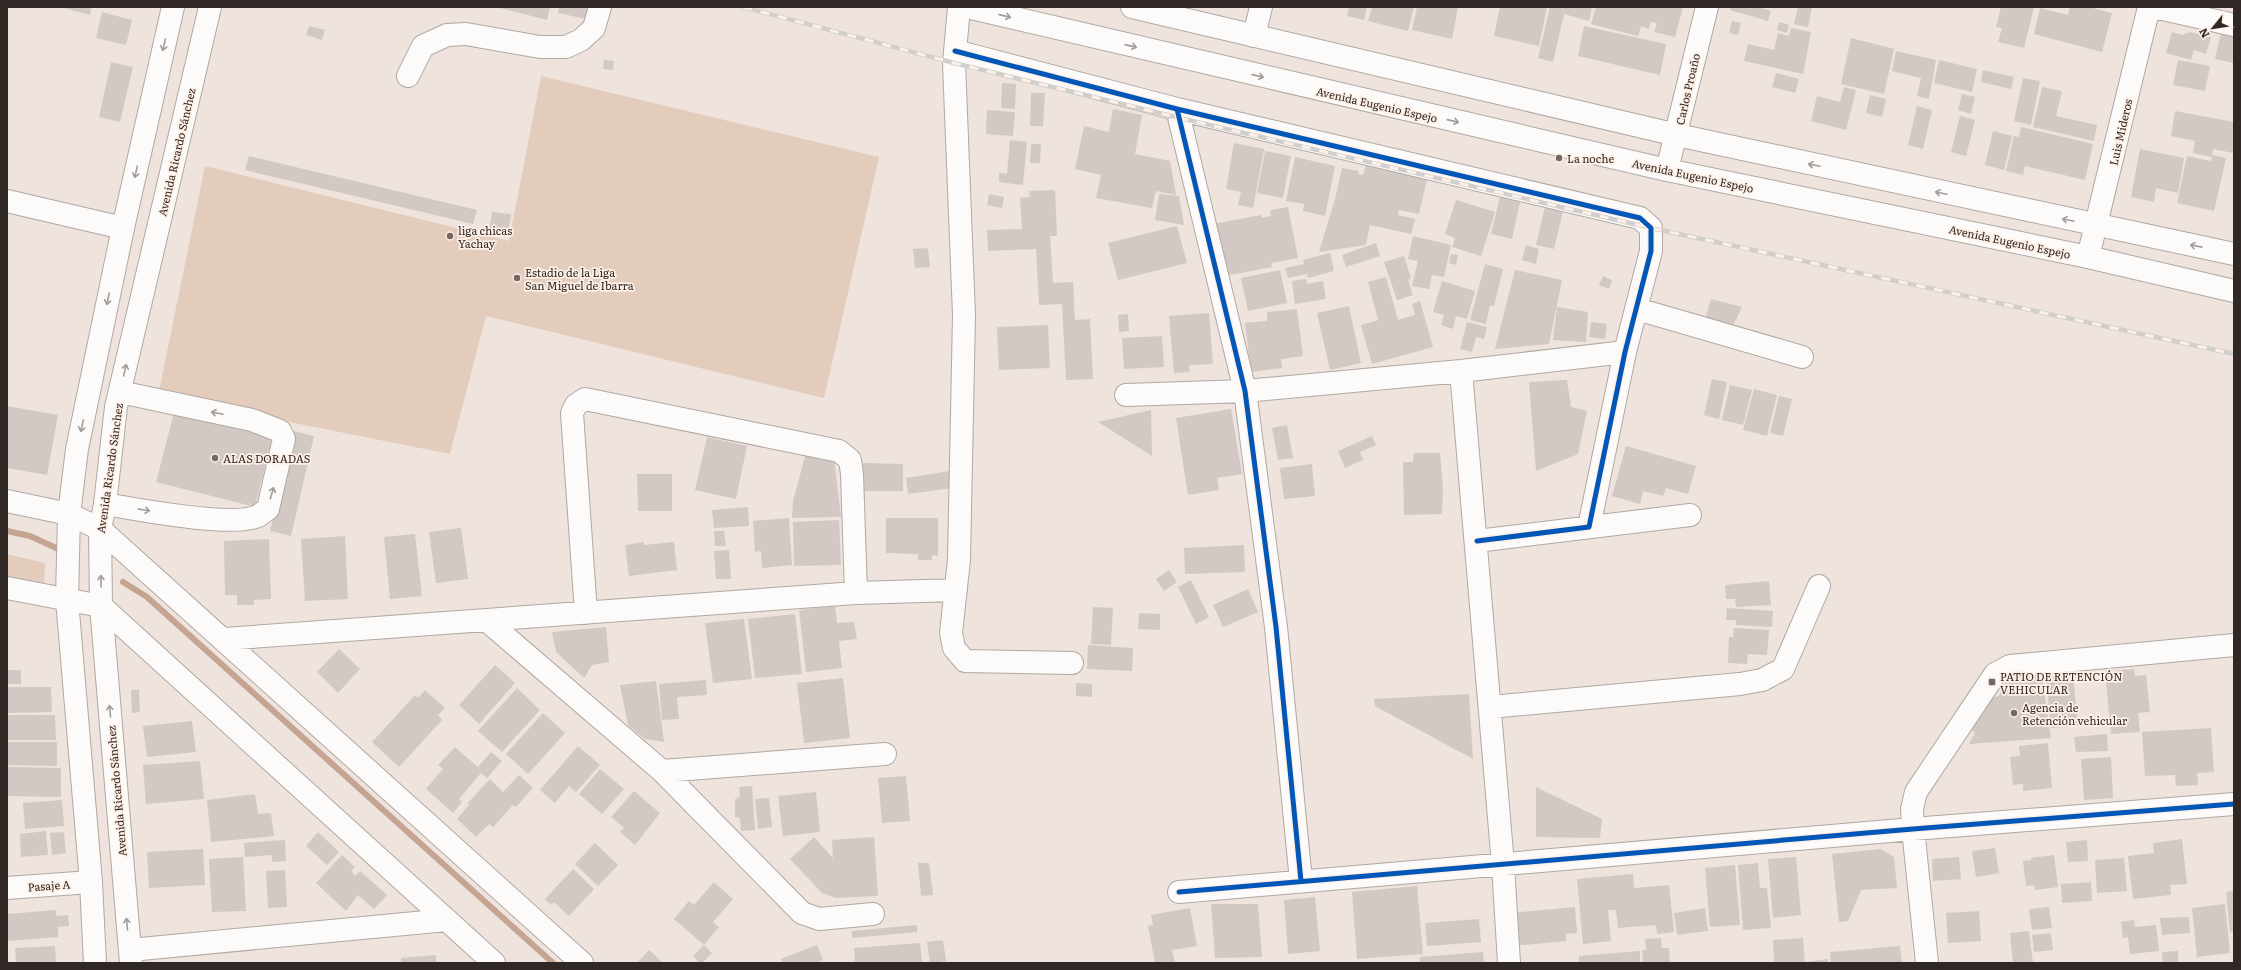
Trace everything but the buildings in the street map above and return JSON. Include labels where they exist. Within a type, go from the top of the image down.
[{"type":"street","points":[[96,963],[91,882],[67,600],[69,514],[77,449],[123,228],[173,7]]},
{"type":"street","name":"Avenida Ricardo Sánchez","points":[[130,957],[101,606],[100,529],[105,504],[116,407],[210,7]]},
{"type":"street","points":[[408,76],[423,46],[447,35],[466,34],[540,47],[566,47],[581,40],[594,28],[600,7]]},
{"type":"street","points":[[959,7],[955,51],[964,315],[959,560],[952,633],[954,648],[965,661],[1072,663]]},
{"type":"street","name":"Avenida Eugenio Espejo","points":[[967,7],[1667,170],[2088,257],[2234,291]]},
{"type":"street","points":[[1132,7],[1677,135],[2097,226],[2234,254]]},
{"type":"street","points":[[1254,36],[1261,7]]},
{"type":"street","name":"Carlos Proaño","points":[[1667,170],[1677,135],[1707,7]]},
{"type":"street","name":"Luis Mideros","points":[[2088,257],[2097,226],[2149,7]]},
{"type":"street","points":[[2154,7],[2234,25]]},
{"type":"street","points":[[955,51],[1178,109],[1640,218],[1651,228],[1651,251],[1625,352],[1589,527]]},
{"type":"street","points":[[1178,109],[1245,391],[1276,627],[1301,881]]},
{"type":"street","points":[[7,201],[123,228]]},
{"type":"street","points":[[1637,309],[1802,357]]},
{"type":"street","points":[[1126,395],[1245,391],[1461,371],[1625,352]]},
{"type":"street","points":[[1461,371],[1477,541],[1503,865],[1509,963]]},
{"type":"street","points":[[105,504],[179,516],[236,519],[257,517],[268,509],[284,439],[280,431],[252,420],[120,392]]},
{"type":"street","points":[[586,613],[572,413],[576,406],[585,399],[839,451],[850,460],[852,474],[856,593]]},
{"type":"street","points":[[7,501],[69,514],[100,529],[224,639],[582,963]]},
{"type":"street","points":[[1477,541],[1690,515]]},
{"type":"street","points":[[1490,707],[1740,684],[1762,680],[1783,669],[1819,586]]},
{"type":"street","points":[[7,588],[101,606],[494,963]]},
{"type":"street","points":[[224,639],[856,593],[956,590]]},
{"type":"street","points":[[486,620],[662,772],[802,913],[819,919],[873,914]]},
{"type":"street","points":[[1926,963],[1912,829],[1912,809],[1916,792],[1995,674],[2010,666],[2234,645]]},
{"type":"street","points":[[662,772],[885,754]]},
{"type":"street","points":[[1179,892],[1912,829],[2234,804]]},
{"type":"street","name":"Pasaje A","points":[[7,888],[91,882]]},
{"type":"street","points":[[130,957],[447,920]]},
{"type":"shaded area","name":"Estadio de la Liga San Miguel de Ibarra","points":[[541,76],[879,157],[824,398],[486,316],[450,454],[158,396],[205,166],[509,241]]},
{"type":"shaded area","points":[[7,554],[45,563],[44,586],[7,578]]},
{"type":"waterway","points":[[7,531],[30,536],[56,548]]},
{"type":"waterway","points":[[123,582],[147,597],[553,963]]},
{"type":"railway","points":[[743,7],[954,63],[1180,118],[1651,228],[2234,354]]},
{"type":"cycle path","points":[[955,51],[1177,109],[1640,218],[1651,228],[1651,251],[1625,352],[1589,527],[1477,541]]},
{"type":"cycle path","points":[[1177,109],[1245,391],[1276,627],[1301,881]]},
{"type":"cycle path","points":[[1179,892],[1913,829],[2234,804]]},
{"type":"place","name":"La noche","points":[[1559,158]]},
{"type":"place","name":"liga chicas Yachay","points":[[450,236]]},
{"type":"place","name":"Estadio de la Liga San Miguel de Ibarra","points":[[517,278]]},
{"type":"place","name":"ALAS DORADAS","points":[[215,458]]},
{"type":"place","name":"PATIO DE RETENCIÓN VEHICULAR","points":[[1992,682]]},
{"type":"place","name":"Agencia de Retención vehicular","points":[[2014,713]]}]
